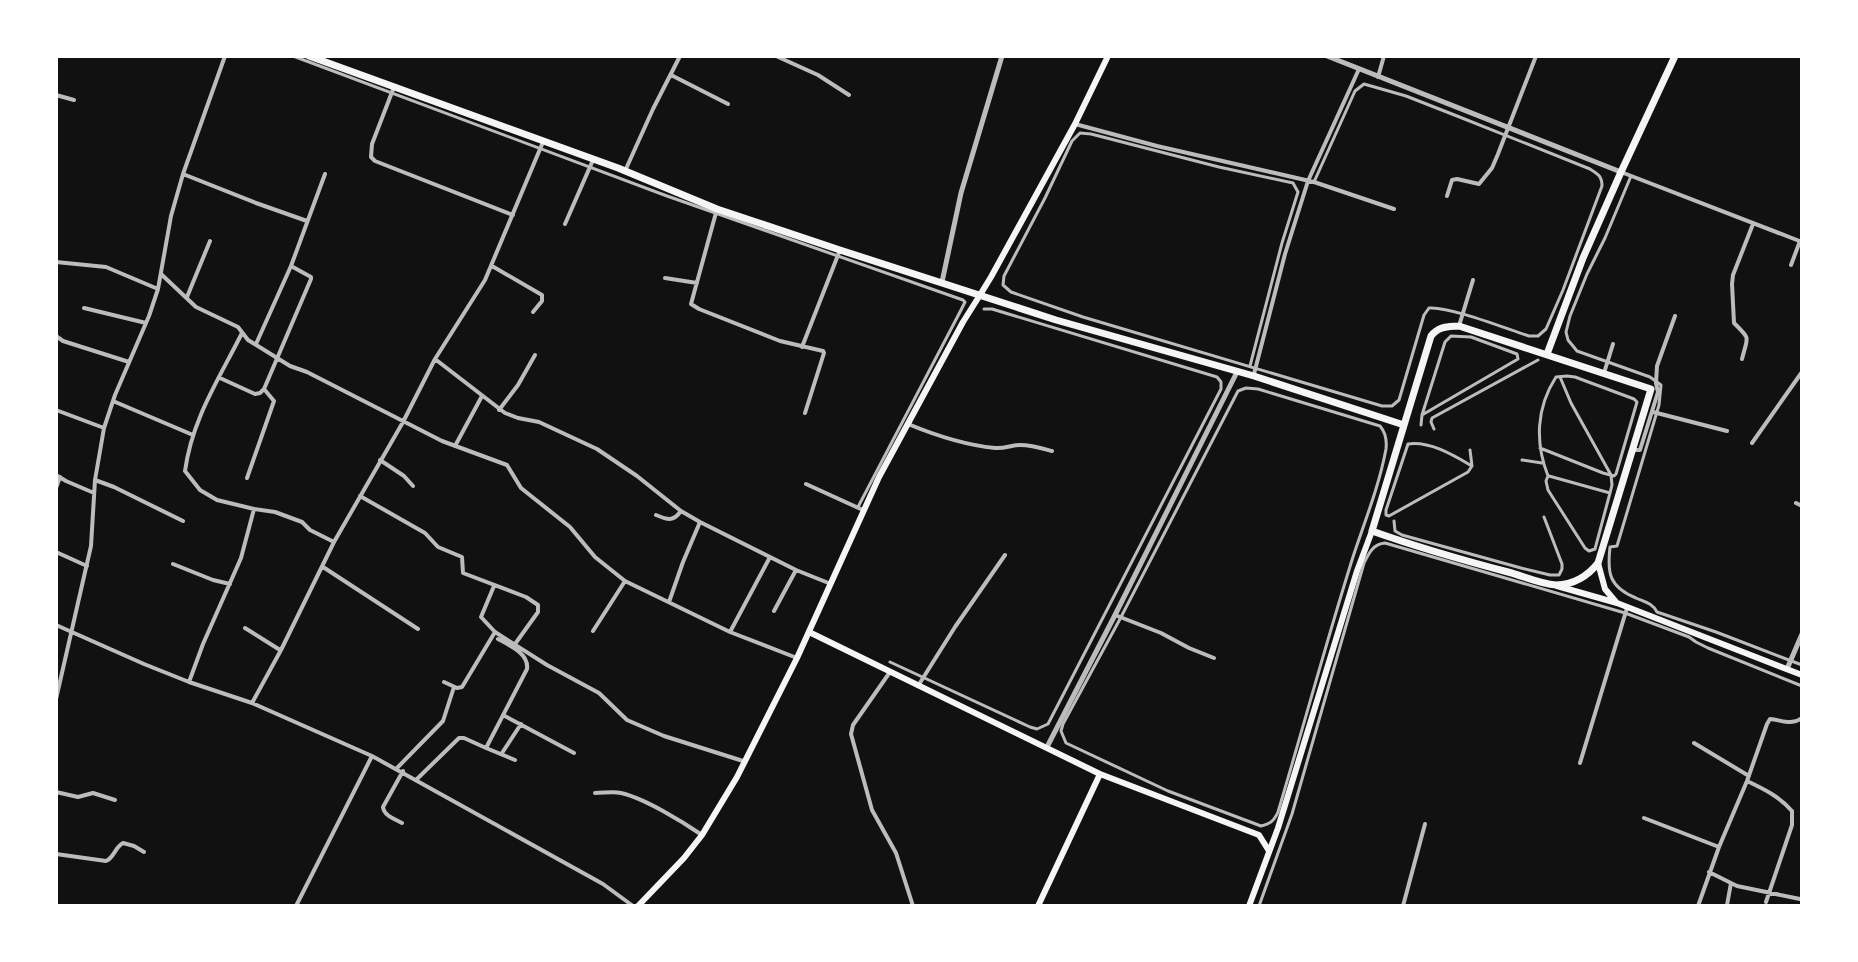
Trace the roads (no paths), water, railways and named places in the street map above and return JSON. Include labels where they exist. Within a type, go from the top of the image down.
[{"type":"highway","points":[[309,56],[392,91],[592,163],[628,172],[716,211],[839,253],[1237,372],[1253,370],[1404,425]]},
{"type":"highway","points":[[1547,354],[1583,258],[1675,56]]},
{"type":"highway","points":[[1459,326],[1655,388],[1631,450],[1598,563],[1583,577],[1553,585],[1372,531],[1431,336],[1442,327],[1459,326]]},
{"type":"main road","points":[[636,906],[684,858],[702,835],[744,762],[797,658],[861,509],[976,294],[991,277],[1075,124],[1108,56]]},
{"type":"main road","points":[[1249,906],[1278,828],[1372,531]]},
{"type":"main road","points":[[1598,563],[1605,589],[1626,610],[1699,634],[1802,675]]},
{"type":"main road","points":[[1553,585],[1617,603]]},
{"type":"main road","points":[[809,632],[1100,774],[1259,835],[1269,851]]},
{"type":"main road","points":[[1038,906],[1100,774]]},
{"type":"main road","points":[[1259,835],[1278,828]]},
{"type":"street","points":[[56,699],[87,566],[95,480],[104,428],[158,289],[171,216],[183,174],[225,56]]},
{"type":"street","points":[[293,56],[392,91],[370,151],[375,161],[513,215]]},
{"type":"street","points":[[628,172],[653,109],[674,77],[680,56]]},
{"type":"street","points":[[776,56],[818,75],[849,95]]},
{"type":"street","points":[[942,282],[961,193],[1002,56]]},
{"type":"street","points":[[1327,56],[1801,242],[1791,265]]},
{"type":"street","points":[[1378,77],[1384,56]]},
{"type":"street","points":[[1447,196],[1452,180],[1475,184],[1481,182],[1492,168],[1536,56]]},
{"type":"street","points":[[1253,370],[1285,254],[1311,182],[1359,69]]},
{"type":"street","points":[[674,77],[728,104]]},
{"type":"street","points":[[1253,370],[1282,243],[1298,192],[1293,183],[1080,133],[1072,141],[1004,276],[1003,285],[1011,292],[1041,303],[1253,370],[1382,406],[1392,406],[1399,400],[1424,315],[1429,308],[1435,307],[1529,336],[1538,336],[1546,329],[1602,186],[1599,174],[1590,169],[1406,96],[1364,84],[1355,91],[1311,182]]},
{"type":"street","points":[[56,95],[74,100]]},
{"type":"street","points":[[1075,124],[1311,182],[1394,209]]},
{"type":"street","points":[[252,703],[334,542],[403,422],[435,359],[492,266],[542,145]]},
{"type":"street","points":[[565,224],[592,163],[716,211],[692,295],[692,306],[758,333],[821,350],[824,353],[805,413]]},
{"type":"street","points":[[183,174],[307,221]]},
{"type":"street","points":[[256,344],[291,266],[325,174]]},
{"type":"street","points":[[1631,176],[1587,274],[1566,332],[1577,351],[1650,377],[1655,388]]},
{"type":"street","points":[[1742,359],[1747,337],[1734,323],[1732,284],[1753,223]]},
{"type":"street","points":[[187,297],[210,241]]},
{"type":"street","points":[[802,347],[839,253],[965,302],[861,509],[806,484]]},
{"type":"street","points":[[56,262],[106,267],[158,289]]},
{"type":"street","points":[[220,378],[255,394],[264,389],[311,277],[291,266]]},
{"type":"street","points":[[492,266],[542,295],[542,301],[533,312]]},
{"type":"street","points":[[161,274],[196,307],[238,327],[248,340],[290,366],[455,446],[507,465],[521,488],[570,527],[595,557],[625,581],[730,632],[797,658]]},
{"type":"street","points":[[665,278],[697,283]]},
{"type":"street","points":[[1459,326],[1473,280]]},
{"type":"street","points":[[84,308],[146,323]]},
{"type":"street","points":[[890,662],[1030,727],[1037,729],[1048,724],[1221,389],[1217,377],[984,309]]},
{"type":"street","points":[[1631,450],[1640,450],[1655,412],[1657,366],[1675,316]]},
{"type":"street","points":[[242,333],[204,403],[185,471],[200,490],[217,500],[275,512],[302,522],[310,530],[334,542]]},
{"type":"street","points":[[56,336],[129,362]]},
{"type":"street","points":[[1421,425],[1422,415],[1445,342],[1451,336],[1471,337],[1517,354],[1518,359],[1422,415]]},
{"type":"street","points":[[1604,373],[1613,344]]},
{"type":"street","points":[[499,410],[535,355]]},
{"type":"street","points":[[435,359],[499,410],[539,422],[597,449],[700,522],[831,584]]},
{"type":"street","points":[[1434,429],[1432,418],[1538,360]]},
{"type":"street","points":[[1047,747],[1118,617],[1238,391],[1258,389],[1380,426],[1385,432],[1387,446],[1274,820],[1261,826],[1168,791],[1066,743],[1061,731],[1063,724],[1118,617],[1237,372]]},
{"type":"street","points":[[1752,443],[1802,372]]},
{"type":"street","points":[[1540,448],[1611,475],[1616,474],[1637,400],[1575,377],[1560,377],[1556,377],[1549,387],[1539,423],[1540,448],[1548,476],[1548,490],[1585,548],[1589,551],[1595,549],[1612,485],[1611,475],[1560,377]]},
{"type":"street","points":[[1655,388],[1661,385],[1617,546],[1610,547],[1607,567],[1611,577],[1616,586],[1653,605],[1657,612],[1802,665]]},
{"type":"street","points":[[247,478],[274,401],[264,389]]},
{"type":"street","points":[[455,446],[482,395]]},
{"type":"street","points":[[113,401],[193,435]]},
{"type":"street","points":[[56,410],[104,428]]},
{"type":"street","points":[[1655,412],[1727,431]]},
{"type":"street","points":[[906,423],[937,436],[974,445],[1000,449],[1017,445],[1034,446],[1052,451]]},
{"type":"street","points":[[1470,450],[1472,466],[1468,472],[1386,515],[1408,444],[1448,452],[1472,466]]},
{"type":"street","points":[[380,460],[413,486]]},
{"type":"street","points":[[1522,460],[1543,463]]},
{"type":"street","points":[[56,488],[58,476],[94,493]]},
{"type":"street","points":[[1548,476],[1610,493]]},
{"type":"street","points":[[95,480],[183,521]]},
{"type":"street","points":[[360,496],[425,533],[438,547],[462,557],[463,573],[526,597],[538,605],[538,612],[515,644]]},
{"type":"street","points":[[189,682],[241,558],[254,509]]},
{"type":"street","points":[[656,515],[669,520],[681,511]]},
{"type":"street","points":[[1394,521],[1395,531],[1402,535],[1521,568],[1559,575],[1562,564],[1544,517]]},
{"type":"street","points":[[669,603],[700,522]]},
{"type":"street","points":[[1259,906],[1292,814],[1364,563],[1375,546],[1385,543],[1626,610],[1802,686]]},
{"type":"street","points":[[56,552],[87,566]]},
{"type":"street","points":[[918,686],[1005,555]]},
{"type":"street","points":[[730,632],[770,557]]},
{"type":"street","points":[[173,564],[230,584]]},
{"type":"street","points":[[323,567],[418,629]]},
{"type":"street","points":[[774,611],[796,570]]},
{"type":"street","points":[[593,631],[625,581]]},
{"type":"street","points":[[494,586],[481,617],[495,632],[599,693],[627,720],[664,736],[744,762]]},
{"type":"street","points":[[1580,763],[1626,610]]},
{"type":"street","points":[[1118,617],[1214,658]]},
{"type":"street","points":[[56,625],[189,682],[252,703],[397,768],[603,884],[636,906]]},
{"type":"street","points":[[245,628],[281,650]]},
{"type":"street","points":[[444,682],[462,687],[495,632]]},
{"type":"street","points":[[1787,669],[1802,634]]},
{"type":"street","points":[[486,748],[528,665],[516,650],[498,639]]},
{"type":"street","points":[[886,670],[853,725],[851,734],[872,810],[896,853],[913,906]]},
{"type":"street","points":[[397,768],[443,721],[454,687]]},
{"type":"street","points":[[503,715],[574,753]]},
{"type":"street","points":[[1698,906],[1769,720],[1796,722],[1802,718]]},
{"type":"street","points":[[502,753],[521,724]]},
{"type":"street","points":[[417,779],[459,738],[515,760]]},
{"type":"street","points":[[1694,743],[1768,791],[1792,811],[1792,825],[1766,902]]},
{"type":"street","points":[[296,906],[372,756]]},
{"type":"street","points":[[402,823],[387,815],[383,807],[403,771]]},
{"type":"street","points":[[56,792],[78,797],[93,793],[115,800]]},
{"type":"street","points":[[595,793],[626,795],[702,835]]},
{"type":"street","points":[[1644,818],[1719,847]]},
{"type":"street","points":[[1403,906],[1425,824]]},
{"type":"street","points":[[56,854],[106,861],[123,843],[144,852]]},
{"type":"street","points":[[1709,872],[1731,883],[1800,899]]},
{"type":"street","points":[[1727,905],[1731,883]]}]
